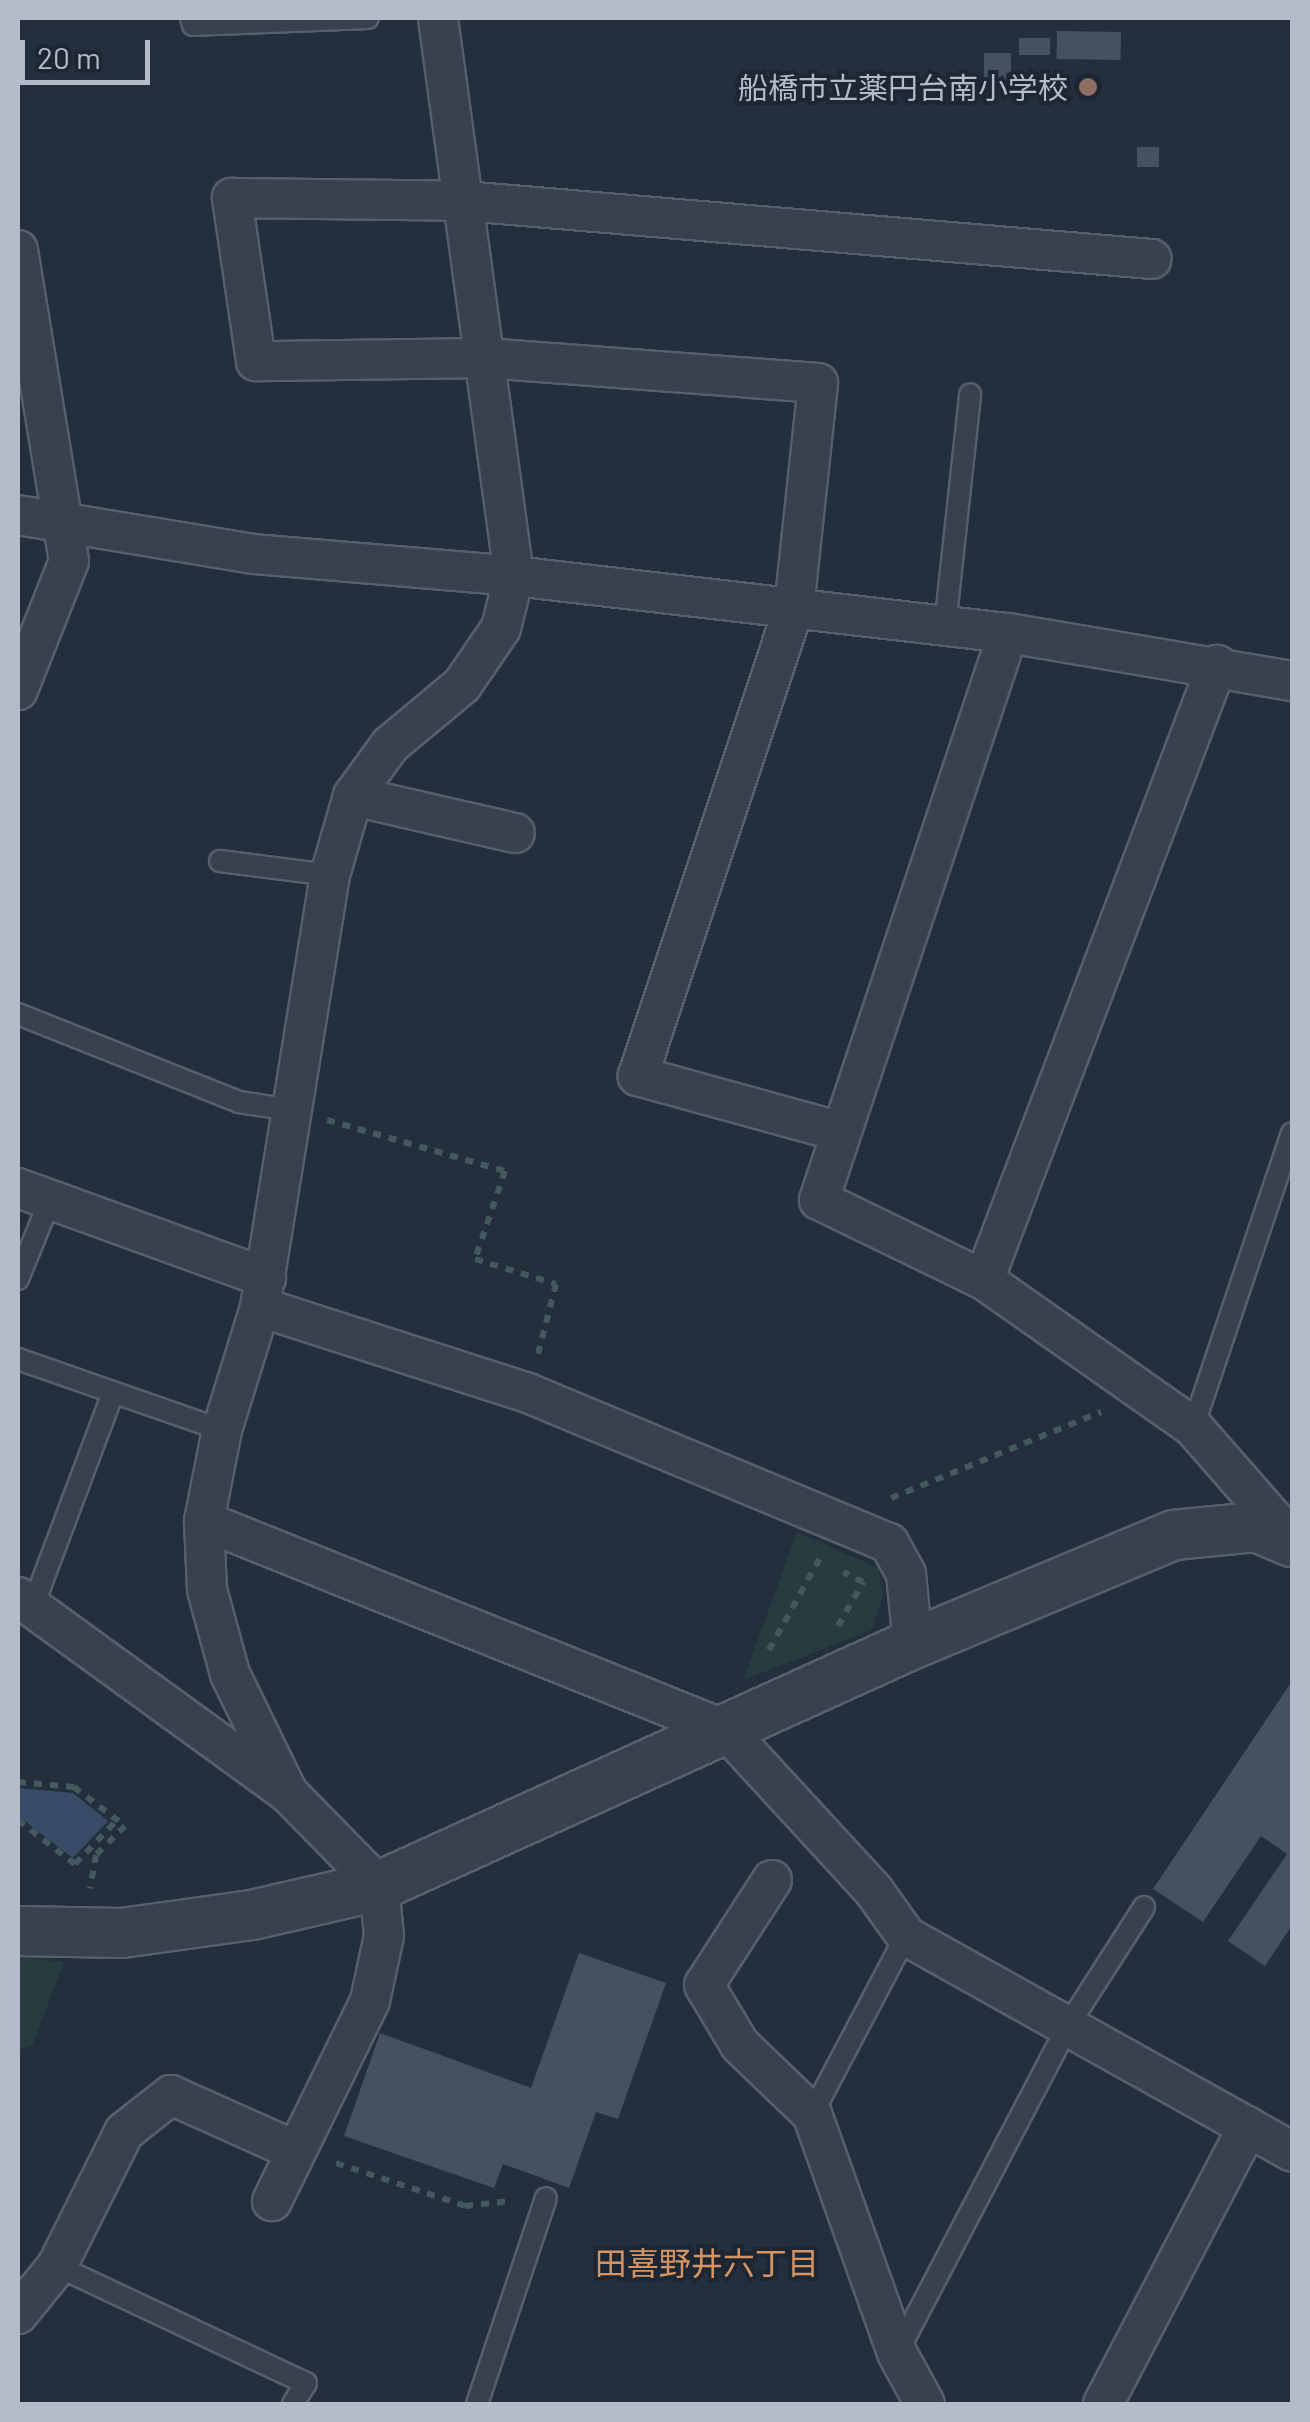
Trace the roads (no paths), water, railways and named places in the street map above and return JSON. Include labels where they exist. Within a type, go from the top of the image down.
[{"type":"street","points":[[288,1793],[230,1674],[207,1590],[204,1521],[222,1430],[263,1293],[330,875],[352,796],[390,745],[462,685],[501,628],[514,576],[438,18]]},
{"type":"street","points":[[842,1132],[638,1076],[794,608],[818,383],[482,358],[256,360],[232,198],[464,201],[1152,259]]},
{"type":"street","points":[[18,250],[68,561],[18,690]]},
{"type":"street","points":[[18,515],[254,554],[514,576],[1008,634],[1217,664],[1292,681]]},
{"type":"street","points":[[1008,634],[819,1200],[984,1280],[1193,1427],[1292,1541]]},
{"type":"street","points":[[984,1280],[1217,664]]},
{"type":"street","points":[[352,796],[515,832]]},
{"type":"street","points":[[34,1194],[263,1293],[528,1393],[888,1542],[906,1574],[914,1644]]},
{"type":"street","points":[[204,1521],[726,1730],[874,1891],[906,1936],[1292,2152]]},
{"type":"street","points":[[18,1931],[122,1933],[252,1915],[379,1886],[914,1644],[1174,1534],[1256,1527],[1292,1541]]},
{"type":"street","points":[[26,1600],[288,1793],[379,1886],[384,1936],[370,2001],[292,2149],[272,2201]]},
{"type":"street","points":[[772,1880],[704,1985],[740,2045],[812,2114],[897,2352],[925,2404]]},
{"type":"street","points":[[18,2314],[57,2266],[124,2132],[171,2095],[292,2149]]},
{"type":"street","points":[[1103,2404],[1248,2127]]},
{"type":"lane","points":[[191,18],[192,25],[368,18]]},
{"type":"lane","points":[[945,626],[970,394]]},
{"type":"lane","points":[[220,861],[330,875]]},
{"type":"lane","points":[[18,1014],[239,1102],[292,1110]]},
{"type":"lane","points":[[1193,1427],[1292,1132]]},
{"type":"lane","points":[[18,1280],[34,1194]]},
{"type":"lane","points":[[18,1359],[222,1430]]},
{"type":"lane","points":[[26,1600],[114,1393]]},
{"type":"lane","points":[[897,2352],[1069,2024],[1144,1908]]},
{"type":"lane","points":[[812,2114],[906,1936]]},
{"type":"lane","points":[[477,2404],[546,2198]]},
{"type":"lane","points":[[57,2266],[306,2383],[293,2404]]},
{"type":"water","points":[[18,1788],[73,1793],[108,1821],[73,1858],[18,1816]]},
{"type":"place","name":"船橋市立薬円台南小学校","points":[[1088,87]]},
{"type":"district","name":"田喜野井六丁目","points":[[707,2262]]}]
